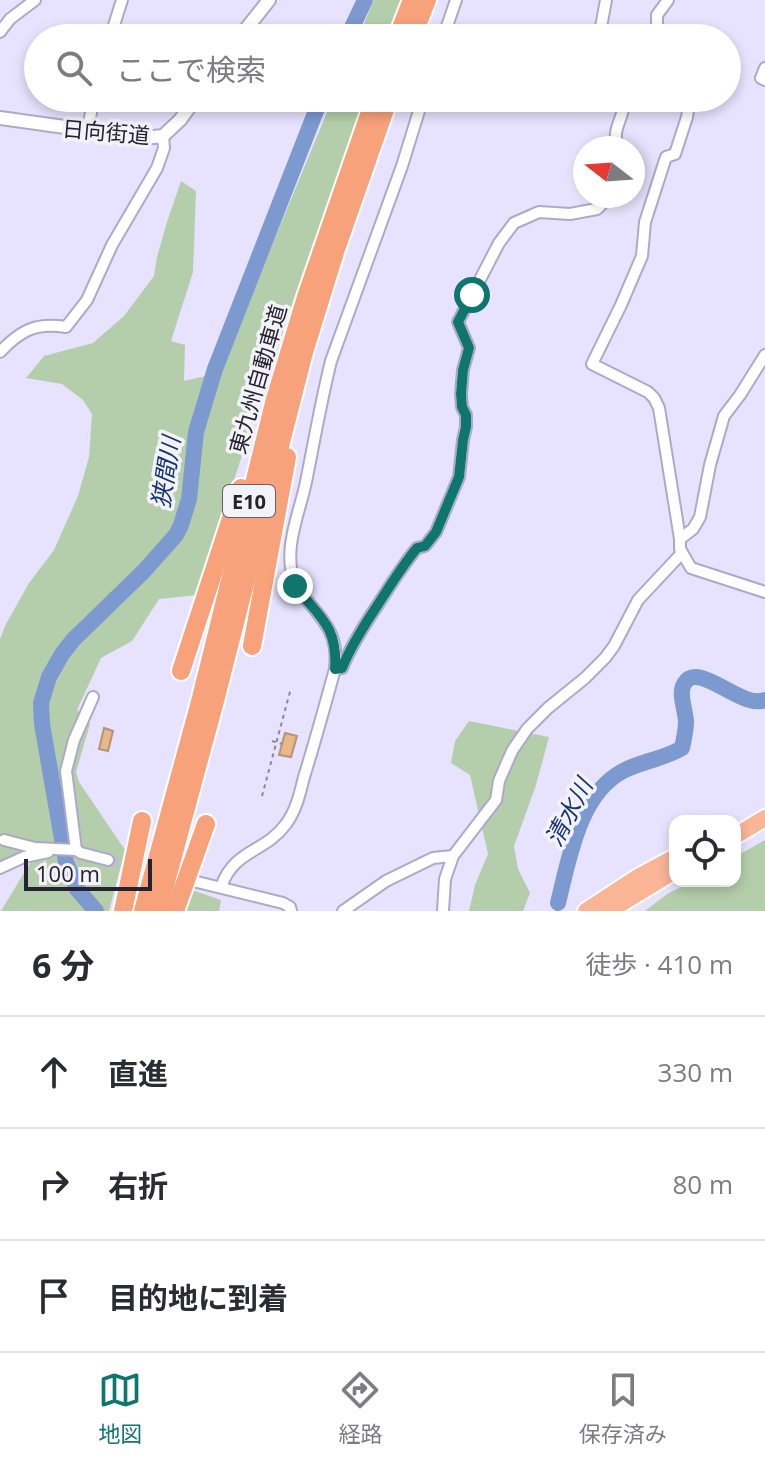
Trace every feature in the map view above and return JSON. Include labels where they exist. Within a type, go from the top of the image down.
[{"type":"highway","points":[[403,24],[412,0]]},
{"type":"highway","points":[[418,24],[427,0]]},
{"type":"highway","name":"東九州自動車道","points":[[143,911],[291,344],[370,112]]},
{"type":"highway","name":"東九州自動車道","points":[[158,911],[215,701],[300,364],[384,112]]},
{"type":"highway","points":[[252,646],[287,457],[351,206]]},
{"type":"highway","points":[[181,671],[291,344]]},
{"type":"highway","points":[[741,825],[765,815]]},
{"type":"highway","points":[[741,832],[765,815]]},
{"type":"highway","points":[[123,911],[142,821]]},
{"type":"highway","points":[[175,911],[206,824]]},
{"type":"highway","points":[[586,911],[669,860]]},
{"type":"highway","points":[[609,911],[669,876]]},
{"type":"highway","points":[[622,911],[669,876]]},
{"type":"street","points":[[0,32],[10,19],[35,0]]},
{"type":"street","points":[[114,24],[122,0]]},
{"type":"street","points":[[250,24],[269,0]]},
{"type":"street","points":[[448,24],[456,0]]},
{"type":"street","points":[[602,24],[606,0]]},
{"type":"street","points":[[657,24],[657,15],[668,0]]},
{"type":"street","points":[[765,68],[761,78],[765,80]]},
{"type":"street","points":[[87,132],[91,112]]},
{"type":"street","name":"日向街道","points":[[0,118],[143,138],[163,136],[186,112]]},
{"type":"street","points":[[221,887],[235,863],[276,836],[292,816],[335,669],[333,635],[295,586],[290,557],[292,535],[331,361],[419,112]]},
{"type":"street","points":[[616,136],[623,112]]},
{"type":"street","points":[[688,112],[675,154],[666,157],[645,222],[642,256],[592,364],[648,392],[659,408],[680,549],[691,568],[765,592]]},
{"type":"street","points":[[0,352],[27,329],[66,327],[87,300],[112,245],[157,168],[164,148],[163,136]]},
{"type":"street","points":[[335,669],[342,668],[363,625],[405,563],[436,532],[459,477],[466,427],[461,394],[469,348],[458,322],[499,243],[514,223],[539,212],[570,214],[598,208]]},
{"type":"street","points":[[680,539],[693,529],[700,517],[724,416],[765,355]]},
{"type":"street","points":[[443,911],[445,879],[453,856],[496,800],[499,781],[512,751],[527,729],[548,708],[605,658],[638,600],[682,553]]},
{"type":"street","points":[[76,850],[66,771],[74,740],[93,697]]},
{"type":"street","points":[[4,840],[35,848],[76,850],[108,860]]},
{"type":"street","points":[[0,868],[24,857],[57,850]]},
{"type":"street","points":[[343,911],[386,881],[433,858],[453,856]]},
{"type":"street","points":[[193,881],[283,903],[291,911]]},
{"type":"path","points":[[262,796],[274,742],[291,688]]},
{"type":"path","points":[[274,742],[282,744]]},
{"type":"green space","points":[[374,0],[403,0],[394,24],[364,24]]},
{"type":"green space","points":[[327,112],[361,112],[278,345],[197,595],[159,599],[132,641],[101,658],[77,710],[90,724],[76,772],[79,782],[125,850],[109,911],[1,911],[41,845],[0,862],[0,639],[29,583],[54,550],[78,496],[89,457],[92,414],[83,400],[62,384],[26,378],[44,356],[93,343],[124,316],[154,276],[181,181],[196,191],[193,272],[171,341],[185,345],[184,381],[219,373]]},
{"type":"green space","points":[[469,721],[549,737],[514,846],[518,869],[530,893],[523,911],[469,911],[475,885],[488,854],[470,775],[451,763],[455,741]]},
{"type":"green space","points":[[765,840],[765,911],[645,911],[681,887],[741,887],[741,854]]},
{"type":"green space","points":[[192,890],[221,900],[219,911],[184,911]]},
{"type":"building","points":[[104,728],[113,731],[108,751],[99,749]]},
{"type":"building","points":[[285,733],[297,736],[291,757],[279,755]]},
{"type":"waterway","name":"狭間川","points":[[354,24],[365,0]]},
{"type":"waterway","name":"狭間川","points":[[96,911],[77,889],[66,862],[41,703],[49,677],[73,640],[144,571],[181,525],[189,499],[196,432],[215,369],[316,112]]},
{"type":"waterway","name":"清水川","points":[[558,903],[578,829],[596,795],[608,781],[623,771],[682,748],[686,725],[682,698],[684,684],[691,678],[699,677],[744,698],[765,700]]},
{"type":"waterway","points":[[557,911],[558,903]]},
{"type":"tunnel","points":[[108,860],[156,872]]},
{"type":"route","points":[[295,586],[333,635],[335,669],[342,668],[363,625],[405,563],[436,532],[459,477],[466,427],[461,394],[469,348],[458,322],[472,295]]}]
